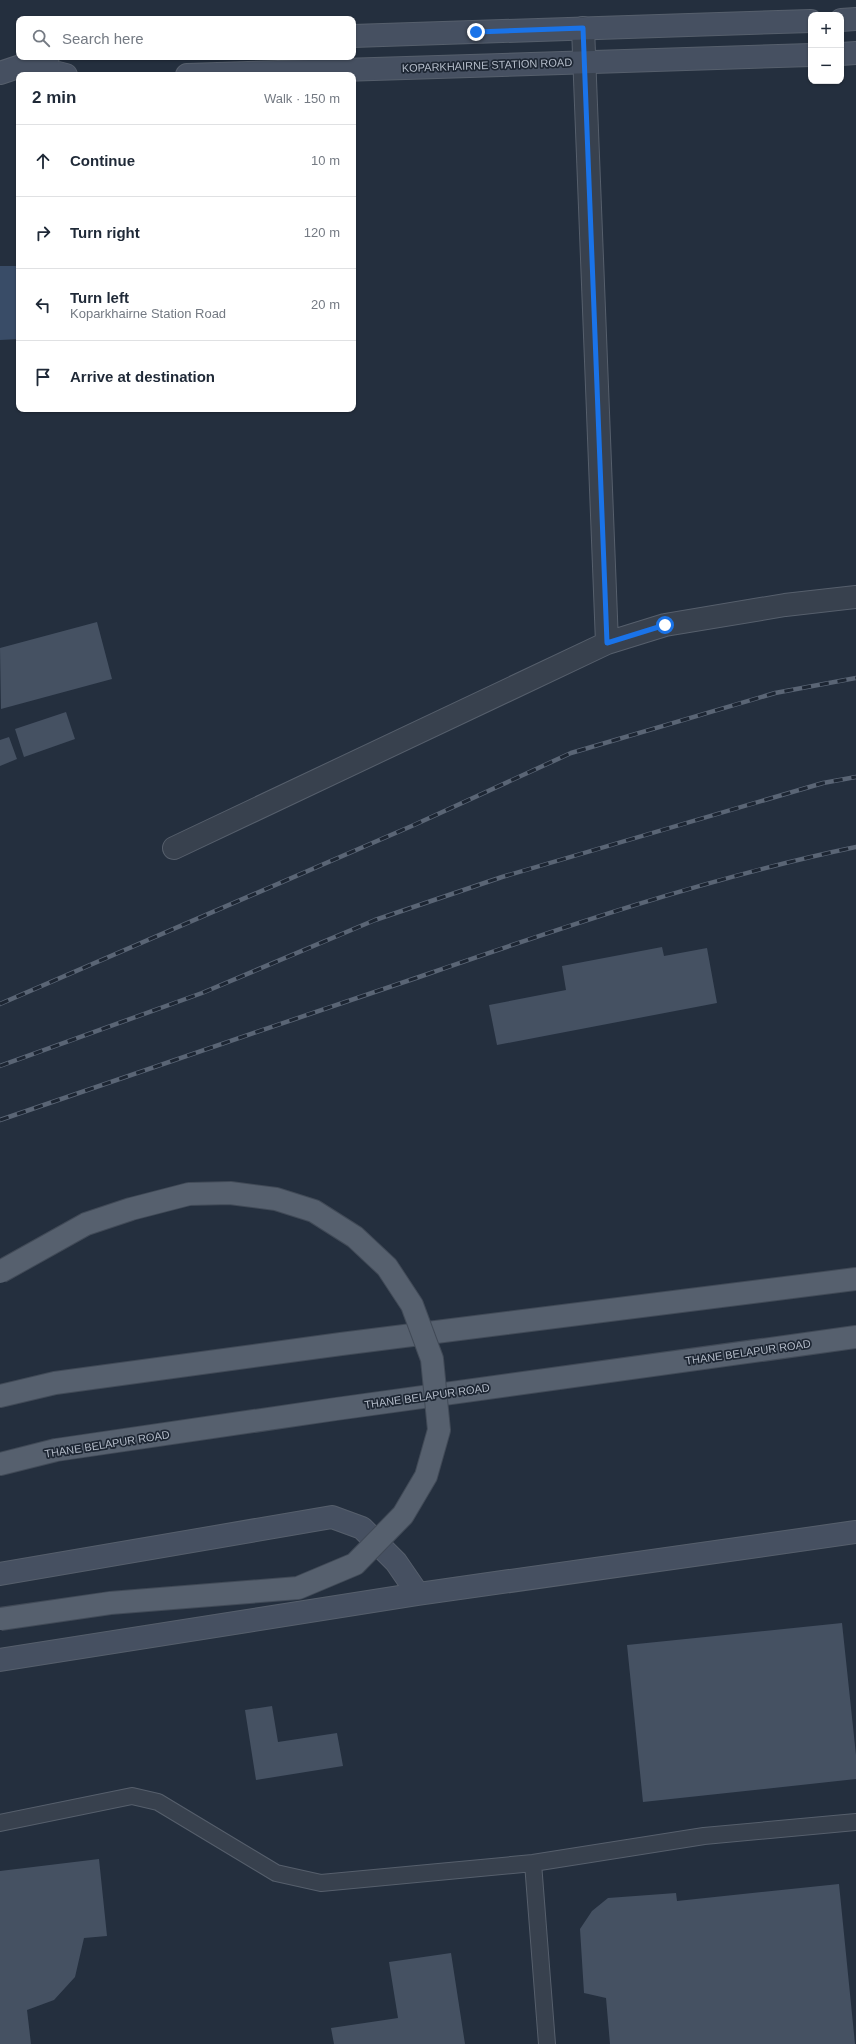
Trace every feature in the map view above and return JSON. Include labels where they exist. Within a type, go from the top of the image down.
[{"type":"main road","points":[[0,1272],[86,1224],[131,1209],[189,1194],[230,1193],[276,1199],[314,1212],[355,1237],[387,1267],[412,1305],[432,1359],[439,1430],[426,1476],[403,1515],[355,1564],[298,1588],[110,1603],[0,1619]]},
{"type":"main road","points":[[0,1396],[55,1383],[333,1345],[856,1279]]},
{"type":"main road","name":"THANE BELAPUR ROAD","points":[[0,1464],[64,1449],[328,1410],[856,1337]]},
{"type":"street","points":[[844,20],[856,20]]},
{"type":"street","points":[[356,36],[808,21]]},
{"type":"street","points":[[583,28],[607,643]]},
{"type":"street","points":[[844,54],[856,53]]},
{"type":"street","name":"KOPARKHAIRNE STATION ROAD","points":[[279,72],[808,55]]},
{"type":"street","points":[[0,73],[27,66],[41,60]]},
{"type":"street","points":[[27,66],[53,72]]},
{"type":"street","points":[[174,848],[607,643],[665,625],[786,605],[856,597]]},
{"type":"street","points":[[0,1574],[332,1517],[362,1528],[396,1562],[418,1594]]},
{"type":"street","points":[[0,1660],[418,1594],[856,1532]]},
{"type":"lane","points":[[0,1823],[132,1796],[158,1802],[276,1873],[321,1883],[533,1863],[704,1836],[856,1822]]},
{"type":"lane","points":[[533,1863],[547,2044]]},
{"type":"water","points":[[0,266],[16,266],[16,339],[0,340]]},
{"type":"building","points":[[97,622],[112,679],[1,709],[0,648]]},
{"type":"building","points":[[66,712],[75,739],[24,757],[15,729]]},
{"type":"building","points":[[9,737],[17,759],[0,766],[0,740]]},
{"type":"building","points":[[662,947],[664,956],[707,948],[717,1003],[497,1045],[489,1005],[566,990],[562,966]]},
{"type":"building","points":[[842,1623],[856,1755],[856,1779],[643,1802],[627,1645]]},
{"type":"building","points":[[272,1706],[278,1742],[337,1733],[343,1766],[256,1780],[245,1710]]},
{"type":"building","points":[[99,1859],[107,1936],[84,1938],[75,1977],[54,2000],[27,2010],[31,2044],[0,2044],[0,1871]]},
{"type":"building","points":[[839,1884],[855,2044],[610,2044],[606,1998],[584,1993],[580,1929],[592,1911],[608,1898],[676,1893],[677,1901]]},
{"type":"building","points":[[451,1953],[465,2044],[334,2044],[331,2028],[398,2018],[389,1962]]},
{"type":"railway","points":[[0,1004],[414,825],[571,753],[775,693],[856,678]]},
{"type":"railway","points":[[0,1066],[202,993],[375,920],[502,877],[823,783],[856,777]]},
{"type":"railway","points":[[0,1120],[581,922],[745,873],[856,847]]},
{"type":"route","points":[[476,32],[583,28],[607,643],[665,625]]}]
